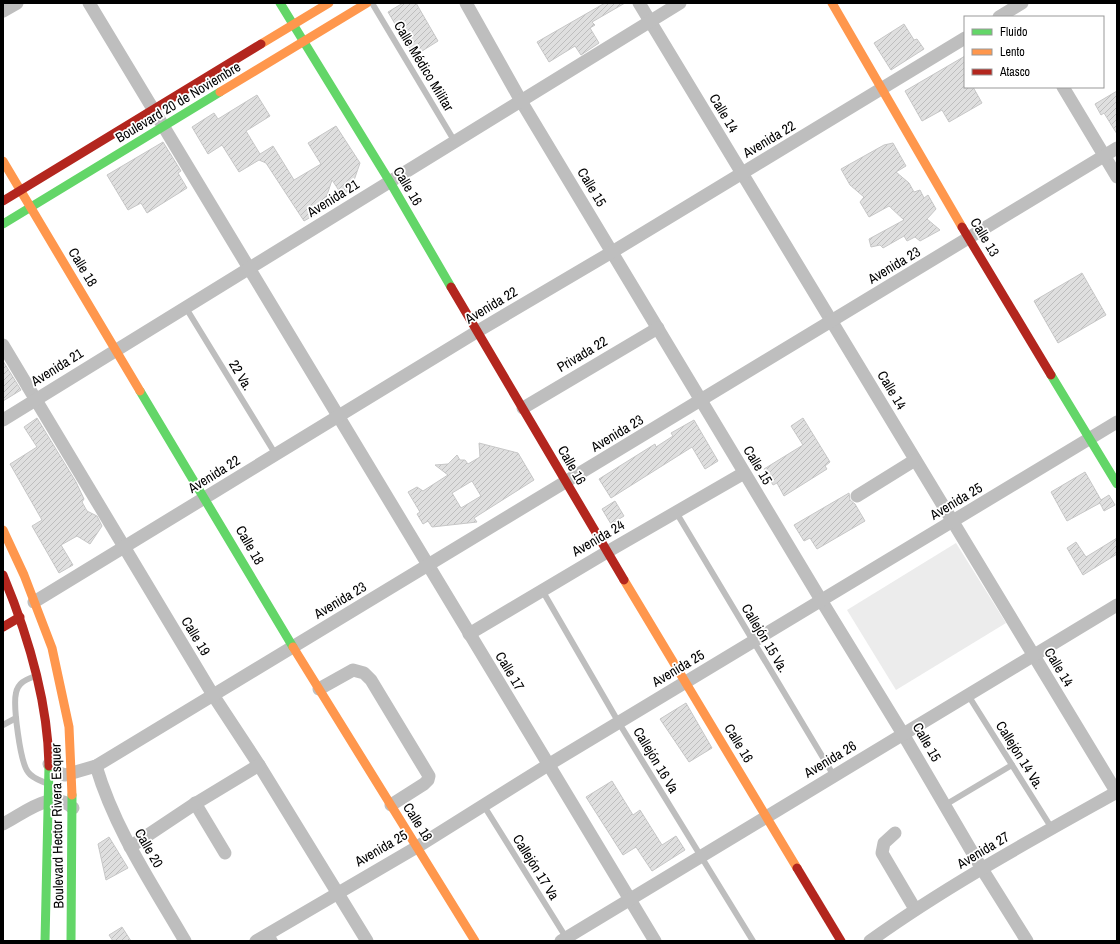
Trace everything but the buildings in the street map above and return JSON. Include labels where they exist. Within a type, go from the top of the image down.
[{"type":"street","points":[[3,11],[18,3]]},
{"type":"street","name":"Calle 17","points":[[89,3],[655,941]]},
{"type":"street","name":"Calle 16","points":[[280,3],[390,182],[607,552],[841,941]]},
{"type":"street","name":"Boulevard 20 de Noviembre","points":[[3,202],[329,3]]},
{"type":"street","name":"Boulevard 20 de Noviembre","points":[[3,224],[367,3]]},
{"type":"street","name":"Calle 15","points":[[466,3],[521,101],[744,473],[904,734],[982,869],[1027,941]]},
{"type":"street","name":"Calle 14","points":[[639,3],[1117,793]]},
{"type":"street","name":"Avenida 21","points":[[3,420],[680,3]]},
{"type":"street","name":"Calle 13","points":[[832,3],[884,89],[969,238],[1117,484]]},
{"type":"street","points":[[1001,16],[1017,8]]},
{"type":"street","name":"Avenida 22","points":[[34,602],[478,331],[743,174],[964,39]]},
{"type":"street","points":[[1063,88],[1117,177]]},
{"type":"street","name":"Avenida 23","points":[[72,774],[96,766],[832,322],[1117,148]]},
{"type":"street","name":"Calle 18","points":[[3,161],[206,498],[293,647],[475,941]]},
{"type":"street","name":"Privada 22","points":[[523,408],[658,328]]},
{"type":"street","name":"Calle 19","points":[[3,345],[213,695],[259,765],[367,941]]},
{"type":"street","name":"Avenida 25","points":[[256,941],[273,937],[337,892],[417,847],[548,765],[1117,422]]},
{"type":"street","points":[[857,496],[915,460]]},
{"type":"street","name":"Avenida 24","points":[[469,634],[744,473]]},
{"type":"street","name":"Boulevard Hector Rivera Esquer","points":[[3,530],[12,546],[52,648],[68,727],[73,808],[71,941]]},
{"type":"street","name":"Boulevard Hector Rivera Esquer","points":[[3,575],[20,617],[36,675],[48,742],[49,784],[45,941]]},
{"type":"street","name":"Avenida 26","points":[[565,940],[629,899],[1117,605]]},
{"type":"street","points":[[3,627],[20,617]]},
{"type":"street","points":[[319,689],[353,670],[364,672],[371,680],[429,776],[428,780],[424,784],[391,805]]},
{"type":"street","points":[[49,764],[61,774],[72,774]]},
{"type":"street","points":[[130,847],[195,803],[259,765]]},
{"type":"street","name":"Calle 20","points":[[96,766],[105,796],[130,847],[185,941]]},
{"type":"street","name":"Avenida 27","points":[[870,941],[915,909],[1051,827],[1117,793]]},
{"type":"street","points":[[3,824],[48,800],[66,802],[73,808]]},
{"type":"street","points":[[195,803],[225,853]]},
{"type":"street","points":[[895,833],[884,843],[882,853],[915,909]]},
{"type":"lane","name":"Calle Médico Militar","points":[[372,3],[455,142]]},
{"type":"lane","name":"22 Va.","points":[[186,308],[276,455]]},
{"type":"lane","name":"Callejón 15 Va.","points":[[676,512],[834,776]]},
{"type":"lane","name":"Callejón 16 Va","points":[[542,590],[619,723],[753,941]]},
{"type":"lane","points":[[36,675],[22,682],[16,692],[16,718],[23,761],[27,771],[36,779],[49,784]]},
{"type":"lane","name":"Callejón 14 Va.","points":[[968,694],[1051,827]]},
{"type":"lane","points":[[3,725],[16,718]]},
{"type":"lane","points":[[945,805],[1012,765]]},
{"type":"lane","name":"Callejón 17 Va","points":[[484,806],[565,940]]},
{"type":"shaded area","points":[[956,543],[1006,623],[896,690],[847,610]]},
{"type":"traffic: fast","points":[[280,3],[390,182],[451,287]]},
{"type":"traffic: fast","points":[[3,224],[220,92]]},
{"type":"traffic: fast","points":[[1051,375],[1117,484]]},
{"type":"traffic: fast","points":[[140,391],[293,647]]},
{"type":"traffic: fast","points":[[45,941],[49,766]]},
{"type":"traffic: fast","points":[[71,941],[72,795]]},
{"type":"traffic: slow","points":[[261,44],[329,3]]},
{"type":"traffic: slow","points":[[220,92],[367,3]]},
{"type":"traffic: slow","points":[[832,3],[962,227]]},
{"type":"traffic: slow","points":[[3,161],[140,391]]},
{"type":"traffic: slow","points":[[3,530],[24,575],[52,648],[69,727],[72,795]]},
{"type":"traffic: slow","points":[[624,580],[797,868]]},
{"type":"traffic: slow","points":[[293,647],[475,941]]},
{"type":"traffic: jam","points":[[3,201],[261,44]]},
{"type":"traffic: jam","points":[[962,227],[1051,375]]},
{"type":"traffic: jam","points":[[451,287],[624,580]]},
{"type":"traffic: jam","points":[[3,575],[21,621],[41,693],[48,742],[49,766]]},
{"type":"traffic: jam","points":[[3,627],[20,617]]},
{"type":"traffic: jam","points":[[797,868],[841,941]]}]
